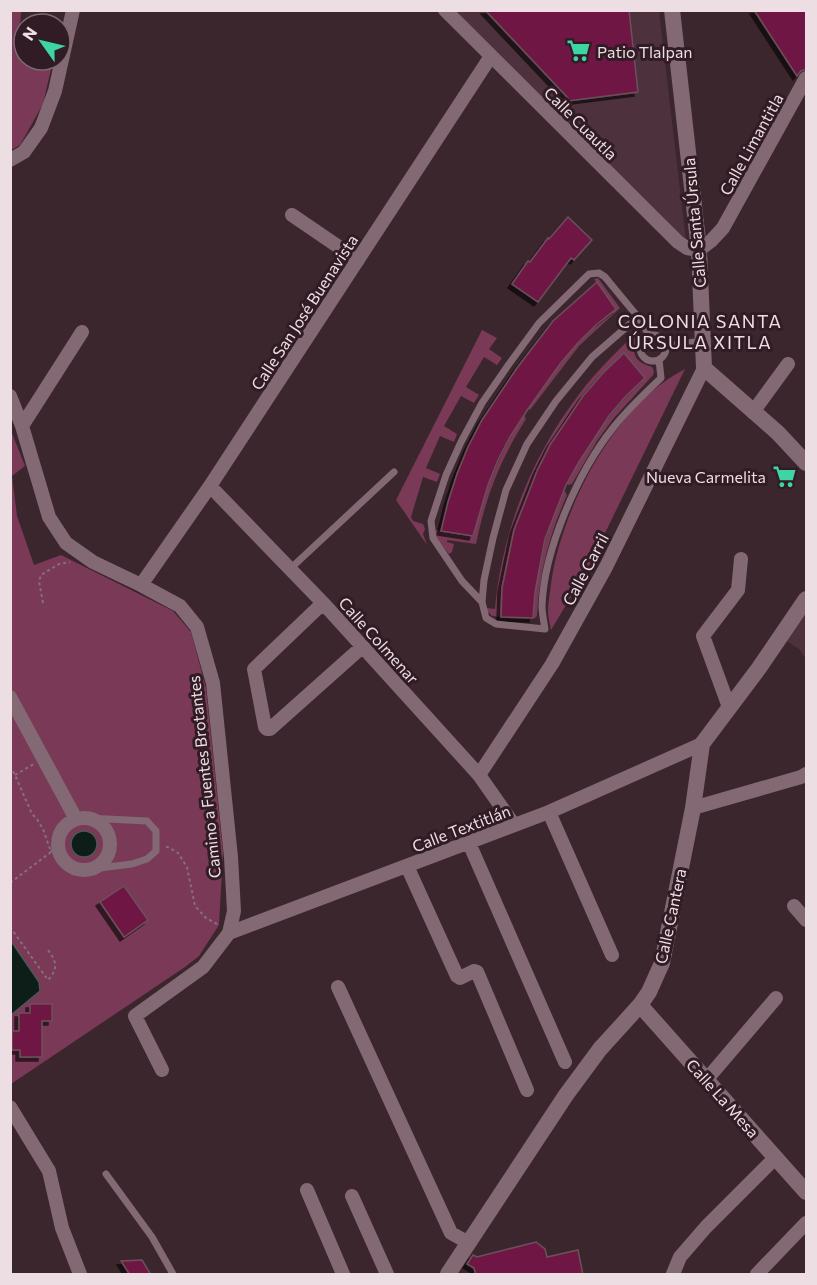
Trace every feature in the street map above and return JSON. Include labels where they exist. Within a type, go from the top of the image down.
[{"type":"street","points":[[10,160],[24,152],[41,128],[55,91],[73,10]]},
{"type":"street","name":"Calle Cuautla","points":[[445,10],[678,242],[687,248],[699,250]]},
{"type":"street","name":"Calle Santa Úrsula","points":[[672,10],[699,250],[704,368]]},
{"type":"street","name":"Calle San José Buenavista","points":[[141,585],[210,486],[491,56]]},
{"type":"street","name":"Calle Limantitla","points":[[699,250],[723,228],[807,78]]},
{"type":"street","points":[[292,215],[358,260]]},
{"type":"street","points":[[22,426],[82,332]]},
{"type":"street","points":[[753,412],[788,364]]},
{"type":"street","points":[[704,368],[778,433],[807,463]]},
{"type":"street","name":"Calle Carril","points":[[478,775],[552,664],[606,567],[704,368]]},
{"type":"street","name":"Camino a Fuentes Brotantes","points":[[10,396],[22,426],[49,517],[66,543],[93,562],[180,606],[197,627],[213,683],[231,857],[234,911],[229,933],[203,968],[135,1016],[162,1071]]},
{"type":"street","name":"Calle Colmenar","points":[[210,486],[323,603],[478,775],[514,825]]},
{"type":"street","points":[[729,707],[703,636],[738,590],[741,559]]},
{"type":"street","name":"Calle Cantera","points":[[448,1275],[566,1095],[600,1049],[649,992],[663,963],[693,808],[702,744],[807,599]]},
{"type":"street","points":[[323,603],[254,669],[265,727],[270,729],[362,647]]},
{"type":"street","points":[[10,697],[43,759],[82,818]]},
{"type":"street","name":"Calle Textitlán","points":[[229,933],[549,812],[702,744]]},
{"type":"street","points":[[693,808],[807,774]]},
{"type":"street","points":[[549,812],[612,955]]},
{"type":"street","points":[[82,818],[96,821],[104,827],[109,836],[110,846],[102,863],[83,870],[73,868],[65,862],[54,847],[67,824],[82,818]]},
{"type":"street","points":[[469,843],[565,1062]]},
{"type":"street","points":[[407,866],[456,976],[460,978],[474,971],[477,972],[527,1090]]},
{"type":"street","points":[[794,906],[807,920]]},
{"type":"street","points":[[338,987],[451,1233],[469,1243]]},
{"type":"street","points":[[707,1079],[776,998]]},
{"type":"street","name":"Calle La Mesa","points":[[640,1005],[807,1192]]},
{"type":"street","points":[[10,1107],[49,1172],[62,1228],[80,1275]]},
{"type":"street","points":[[673,1275],[680,1257],[706,1227],[776,1157]]},
{"type":"street","points":[[307,1190],[343,1275]]},
{"type":"street","points":[[352,1196],[387,1275]]},
{"type":"street","points":[[757,1275],[807,1223]]},
{"type":"lane","points":[[482,602],[462,581],[433,538],[431,521],[446,475],[477,413],[539,323],[588,274],[599,273],[605,277],[638,317],[649,335]]},
{"type":"lane","points":[[638,317],[592,357],[556,401],[527,444],[506,490],[488,559],[482,602],[486,618],[496,624],[545,629],[542,608],[544,585],[560,526],[592,456],[634,403],[661,378],[659,360]]},
{"type":"lane","points":[[649,335],[658,336],[666,346],[665,354],[659,360],[651,361],[646,360],[641,353],[640,344],[649,335]]},
{"type":"lane","points":[[666,346],[702,341]]},
{"type":"lane","points":[[290,569],[394,472]]},
{"type":"lane","points":[[82,818],[147,821],[156,831],[156,851],[147,860],[83,870]]},
{"type":"lane","points":[[106,1174],[152,1237],[173,1275]]},
{"type":"path","points":[[43,603],[39,581],[41,574],[83,555]]},
{"type":"path","points":[[15,775],[43,759]]},
{"type":"path","points":[[10,766],[32,814],[38,819],[54,847],[10,883]]},
{"type":"path","points":[[156,851],[168,847],[178,853],[187,867],[195,906],[206,918],[229,933]]},
{"type":"path","points":[[10,927],[48,980],[54,973],[55,960],[48,950]]},
{"type":"shaded area","points":[[11,11],[21,11],[12,12],[12,72],[50,72],[43,104],[20,145],[11,150]]},
{"type":"shaded area","points":[[448,11],[659,11],[686,241]]},
{"type":"shaded area","points":[[598,278],[620,308],[579,346],[530,410],[528,409],[577,344],[616,309],[594,279]]},
{"type":"shaded area","points":[[482,330],[497,338],[489,349],[502,358],[497,365],[484,357],[466,387],[479,395],[474,403],[461,396],[444,426],[457,434],[454,442],[440,436],[426,468],[440,474],[437,482],[423,477],[411,517],[413,521],[423,524],[425,529],[423,534],[427,545],[396,500]]},
{"type":"shaded area","points":[[633,336],[637,338],[634,349],[636,357],[652,367],[653,375],[613,419],[572,484],[568,485],[592,441],[645,378],[624,353],[582,396],[564,421],[535,473],[524,500],[508,557],[501,617],[492,616],[487,608],[495,609],[504,551],[512,523],[522,495],[547,442],[592,378]]},
{"type":"shaded area","points":[[685,369],[587,570],[551,630],[548,605],[551,584],[566,524],[579,492],[595,461],[636,407],[660,385]]},
{"type":"shaded area","points":[[524,415],[526,419],[495,479],[484,510],[476,544],[447,540],[454,544],[449,554],[434,535],[436,530],[473,536],[493,474]]},
{"type":"shaded area","points":[[10,428],[25,466],[12,476],[17,516],[34,565],[61,555],[173,611],[191,632],[206,688],[223,852],[219,925],[199,956],[11,1084]]},
{"type":"shaded area","points":[[564,490],[567,495],[546,554],[537,616],[533,618],[542,552]]},
{"type":"shaded area","points":[[806,607],[806,659],[799,649],[785,640]]},
{"type":"shaded area","points":[[84,831],[93,835],[97,844],[93,853],[84,857],[75,853],[71,844],[75,835]]},
{"type":"shaded area","points":[[11,941],[39,982],[40,991],[11,1015]]},
{"type":"building","name":"Patio Tlalpan","points":[[485,10],[629,10],[638,92],[568,101],[568,98]]},
{"type":"building","points":[[754,10],[807,10],[807,69],[801,71],[797,76]]},
{"type":"building","points":[[568,217],[592,240],[574,260],[571,258],[538,302],[512,284],[528,261],[530,262]]},
{"type":"building","points":[[597,282],[616,309],[596,325],[560,364],[510,437],[488,485],[473,536],[441,531],[457,474],[482,420],[517,368],[553,321]]},
{"type":"building","points":[[624,353],[645,378],[609,416],[566,485],[545,539],[535,592],[533,618],[501,617],[502,588],[514,530],[537,471],[550,445],[583,396]]},
{"type":"building","points":[[124,886],[148,920],[124,937],[100,902]]},
{"type":"building","points":[[30,1004],[52,1004],[52,1021],[42,1021],[42,1057],[20,1057],[20,1050],[12,1050],[12,1031],[19,1031],[19,1013],[30,1013]]},
{"type":"building","points":[[536,1242],[545,1249],[547,1257],[578,1250],[583,1275],[476,1275],[474,1268],[467,1264],[473,1255],[477,1257]]},
{"type":"building","points":[[142,1260],[151,1275],[130,1275],[121,1261]]},
{"type":"place","name":"Patio Tlalpan","points":[[579,51]]},
{"type":"place","name":"Nueva Carmelita","points":[[784,476]]},
{"type":"district","name":"COLONIA SANTA ÚRSULA XITLA","points":[[700,331]]}]
